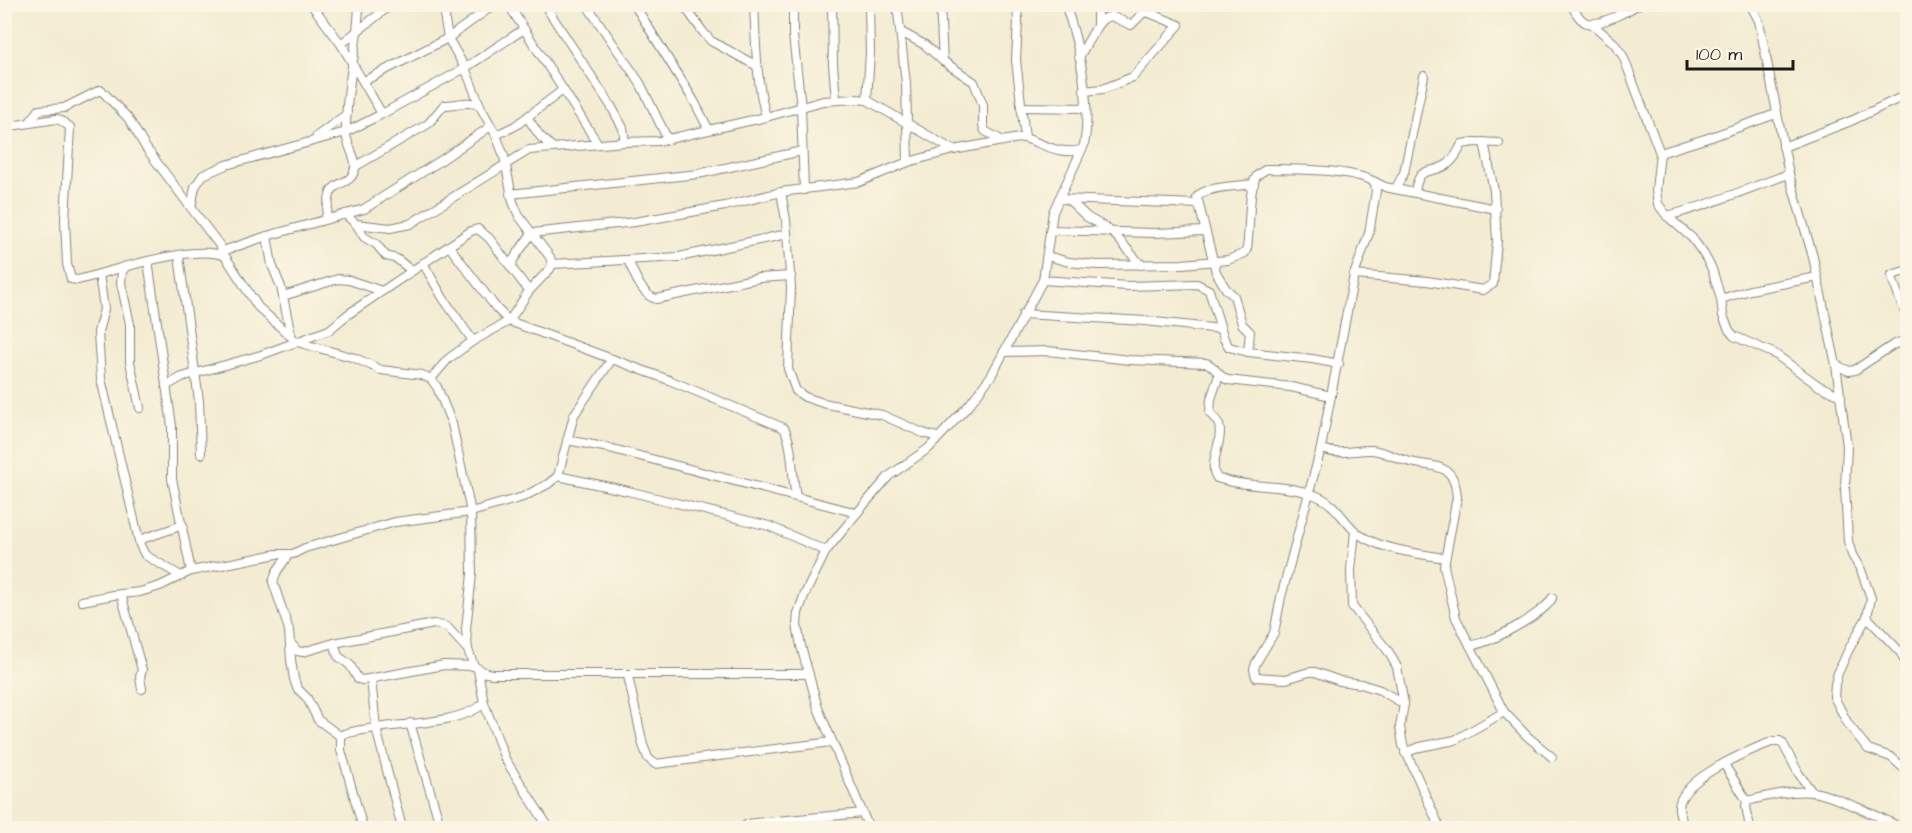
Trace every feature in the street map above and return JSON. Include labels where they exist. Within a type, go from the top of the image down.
[{"type":"street","points":[[312,4],[341,44],[382,114]]},
{"type":"street","points":[[325,219],[331,193],[334,188],[350,180],[356,166],[346,132],[359,4]]},
{"type":"street","points":[[341,44],[392,4]]},
{"type":"street","points":[[430,379],[448,359],[473,341],[509,321],[552,264],[550,257],[519,216],[510,194],[505,164],[496,135],[480,105],[465,68],[448,38],[445,21],[446,4]]},
{"type":"street","points":[[364,81],[448,38],[495,4]]},
{"type":"street","points":[[508,4],[598,144]]},
{"type":"street","points":[[544,4],[611,106],[623,128],[626,142]]},
{"type":"street","points":[[586,4],[640,83],[668,140]]},
{"type":"street","points":[[633,4],[694,100],[709,130]]},
{"type":"street","points":[[683,4],[711,40],[757,66]]},
{"type":"street","points":[[754,4],[757,66],[766,117]]},
{"type":"street","points":[[793,4],[793,35],[801,107],[804,190]]},
{"type":"street","points":[[832,4],[836,99]]},
{"type":"street","points":[[867,100],[870,4]]},
{"type":"street","points":[[897,4],[901,32],[908,162]]},
{"type":"street","points":[[940,4],[943,61]]},
{"type":"street","points":[[1017,4],[1016,60],[1025,138]]},
{"type":"street","points":[[869,828],[818,708],[797,619],[804,596],[826,551],[889,476],[922,454],[981,390],[1043,280],[1053,212],[1086,136],[1084,91],[1076,37],[1065,4]]},
{"type":"street","points":[[1097,4],[1097,26]]},
{"type":"street","points":[[1571,4],[1578,16],[1585,22],[1591,23],[1626,12],[1639,4]]},
{"type":"street","points":[[1750,4],[1759,21],[1789,174],[1809,242],[1836,365],[1847,446],[1845,488],[1848,541],[1871,598],[1867,617],[1838,674],[1834,697],[1848,724],[1868,749],[1891,757],[1908,772]]},
{"type":"street","points":[[1079,57],[1097,26],[1103,19],[1111,16],[1131,25],[1147,12],[1179,25],[1133,78],[1103,89],[1084,91]]},
{"type":"street","points":[[1591,23],[1614,43],[1623,56],[1660,153],[1656,197],[1667,216],[1692,238],[1703,252],[1712,269],[1721,299],[1723,316],[1729,330],[1734,336],[1775,354],[1818,386],[1841,396]]},
{"type":"street","points":[[191,208],[195,187],[203,175],[226,165],[346,132],[465,68],[524,29]]},
{"type":"street","points":[[901,32],[925,45],[943,61],[974,82],[981,98],[985,131],[1003,141]]},
{"type":"street","points":[[1396,188],[1404,173],[1424,76]]},
{"type":"street","points":[[29,123],[39,111],[64,108],[99,90],[112,99],[128,118],[146,148],[224,254],[258,307],[294,338],[355,358],[381,370],[422,375],[430,379],[437,387],[452,424],[471,512],[472,574],[466,629],[468,650]]},
{"type":"street","points":[[496,135],[515,126],[563,90]]},
{"type":"street","points":[[1783,147],[1851,121],[1908,94]]},
{"type":"street","points":[[356,224],[390,228],[410,224],[529,150],[668,140],[836,99],[867,100],[953,150]]},
{"type":"street","points":[[356,166],[428,124],[444,105],[468,102],[480,105]]},
{"type":"street","points":[[1021,107],[1085,108]]},
{"type":"street","points":[[314,139],[347,114]]},
{"type":"street","points":[[1660,153],[1712,138],[1776,114]]},
{"type":"street","points":[[527,117],[540,136],[552,147]]},
{"type":"street","points":[[4,127],[56,119],[67,123],[70,127],[65,220],[69,276],[75,280],[148,261],[179,256],[224,254],[267,236],[364,208],[440,161],[490,126]]},
{"type":"street","points":[[532,232],[635,222],[725,206],[781,192],[859,182],[908,162],[953,150],[1003,141],[1025,138],[1061,152],[1081,150]]},
{"type":"street","points":[[1354,275],[1483,290],[1493,284],[1496,209],[1484,142]]},
{"type":"street","points":[[1415,191],[1416,181],[1423,171],[1445,166],[1455,157],[1462,144],[1499,142]]},
{"type":"street","points":[[510,194],[698,174],[802,151]]},
{"type":"street","points":[[1047,256],[1084,264],[1141,265],[1214,262],[1239,257],[1245,253],[1247,248],[1254,184],[1258,174],[1268,169],[1308,170],[1363,177],[1385,187],[1415,191],[1496,209]]},
{"type":"street","points":[[1667,216],[1709,204],[1743,189],[1789,174]]},
{"type":"street","points":[[1375,182],[1376,191],[1369,233],[1354,275],[1322,448],[1281,597],[1274,633],[1254,669],[1256,677],[1286,679],[1315,672],[1340,681],[1380,690],[1404,704]]},
{"type":"street","points":[[1248,352],[1250,332],[1242,324],[1234,296],[1220,281],[1197,197],[1201,192],[1254,184]]},
{"type":"street","points":[[781,192],[790,276],[788,369],[796,391],[805,397],[823,403],[882,415],[937,437]]},
{"type":"street","points":[[1059,199],[1198,204]]},
{"type":"street","points":[[1069,200],[1087,217],[1111,232],[1141,265]]},
{"type":"street","points":[[345,214],[356,224],[364,237],[376,244],[384,254],[397,259],[412,271]]},
{"type":"street","points":[[166,386],[178,378],[261,355],[294,338],[335,326],[347,315],[423,263],[471,231],[478,229],[489,238],[530,291]]},
{"type":"street","points":[[1051,230],[1153,233],[1205,231]]},
{"type":"street","points":[[512,268],[513,260],[532,232]]},
{"type":"street","points":[[552,264],[679,257],[787,234]]},
{"type":"street","points":[[267,236],[272,265],[279,279],[294,338]]},
{"type":"street","points":[[449,246],[497,309],[509,321],[669,380],[784,428],[788,435],[796,497]]},
{"type":"street","points":[[179,256],[199,401],[201,454]]},
{"type":"street","points":[[628,260],[637,281],[648,296],[656,299],[759,278],[790,276]]},
{"type":"street","points":[[148,261],[158,315],[174,442],[172,479],[191,571]]},
{"type":"street","points":[[423,263],[443,298],[473,341]]},
{"type":"street","points":[[126,266],[122,272],[121,284],[130,324],[130,362],[140,408]]},
{"type":"street","points":[[1908,270],[1892,275],[1908,320]]},
{"type":"street","points":[[99,274],[104,309],[98,332],[101,379],[141,550],[145,555],[181,576]]},
{"type":"street","points":[[1721,299],[1750,290],[1817,277]]},
{"type":"street","points":[[283,296],[338,279],[349,280],[382,291]]},
{"type":"street","points":[[1043,280],[1128,286],[1197,284],[1209,290],[1229,347],[1248,352],[1312,358],[1338,364]]},
{"type":"street","points":[[1023,314],[1145,321],[1221,329]]},
{"type":"street","points":[[1836,365],[1855,370],[1893,345],[1908,339]]},
{"type":"street","points":[[1004,352],[1048,351],[1130,360],[1206,363],[1228,380],[1291,387],[1332,396]]},
{"type":"street","points":[[82,601],[140,592],[160,586],[191,571],[277,554],[289,554],[395,522],[471,512],[523,497],[558,476],[574,415],[612,359]]},
{"type":"street","points":[[1219,375],[1211,399],[1210,413],[1219,427],[1214,474],[1217,478],[1310,493],[1339,511],[1355,531],[1375,542],[1418,554],[1445,558]]},
{"type":"street","points":[[567,440],[609,448],[857,513]]},
{"type":"street","points":[[1322,448],[1335,453],[1373,450],[1410,462],[1435,465],[1447,472],[1455,483],[1457,497],[1445,558],[1445,576],[1456,618],[1504,711],[1527,736],[1552,757]]},
{"type":"street","points":[[558,476],[769,526],[826,551]]},
{"type":"street","points":[[139,540],[183,525]]},
{"type":"street","points":[[1355,531],[1351,570],[1352,606],[1391,656],[1397,668],[1404,704],[1400,727],[1405,753],[1440,828]]},
{"type":"street","points":[[289,554],[273,582],[288,625],[292,668],[297,686],[307,698],[318,720],[340,736],[341,750],[363,828]]},
{"type":"street","points":[[122,594],[142,670],[140,677],[142,689]]},
{"type":"street","points":[[1470,645],[1479,645],[1508,631],[1548,606],[1552,598]]},
{"type":"street","points":[[1867,617],[1901,653],[1908,668]]},
{"type":"street","points":[[290,641],[299,652],[434,624],[447,627],[468,650],[476,668],[484,703],[505,759],[549,828]]},
{"type":"street","points":[[334,643],[338,656],[350,665],[358,679],[371,679],[444,664],[476,668],[494,674],[809,674]]},
{"type":"street","points":[[1908,673],[1908,685]]},
{"type":"street","points":[[628,675],[643,745],[648,758],[655,764],[832,742]]},
{"type":"street","points":[[371,679],[376,728],[402,828]]},
{"type":"street","points":[[340,736],[361,730],[471,712],[484,703]]},
{"type":"street","points":[[1405,753],[1420,747],[1455,740],[1504,711]]},
{"type":"street","points":[[410,723],[441,828]]},
{"type":"street","points":[[1685,828],[1679,812],[1679,804],[1683,796],[1700,778],[1757,747],[1780,741],[1812,792]]},
{"type":"street","points":[[1724,764],[1747,801],[1750,828]]},
{"type":"street","points":[[1747,801],[1772,795],[1812,792],[1861,810],[1900,828]]},
{"type":"street","points":[[742,828],[755,822],[863,813]]}]
